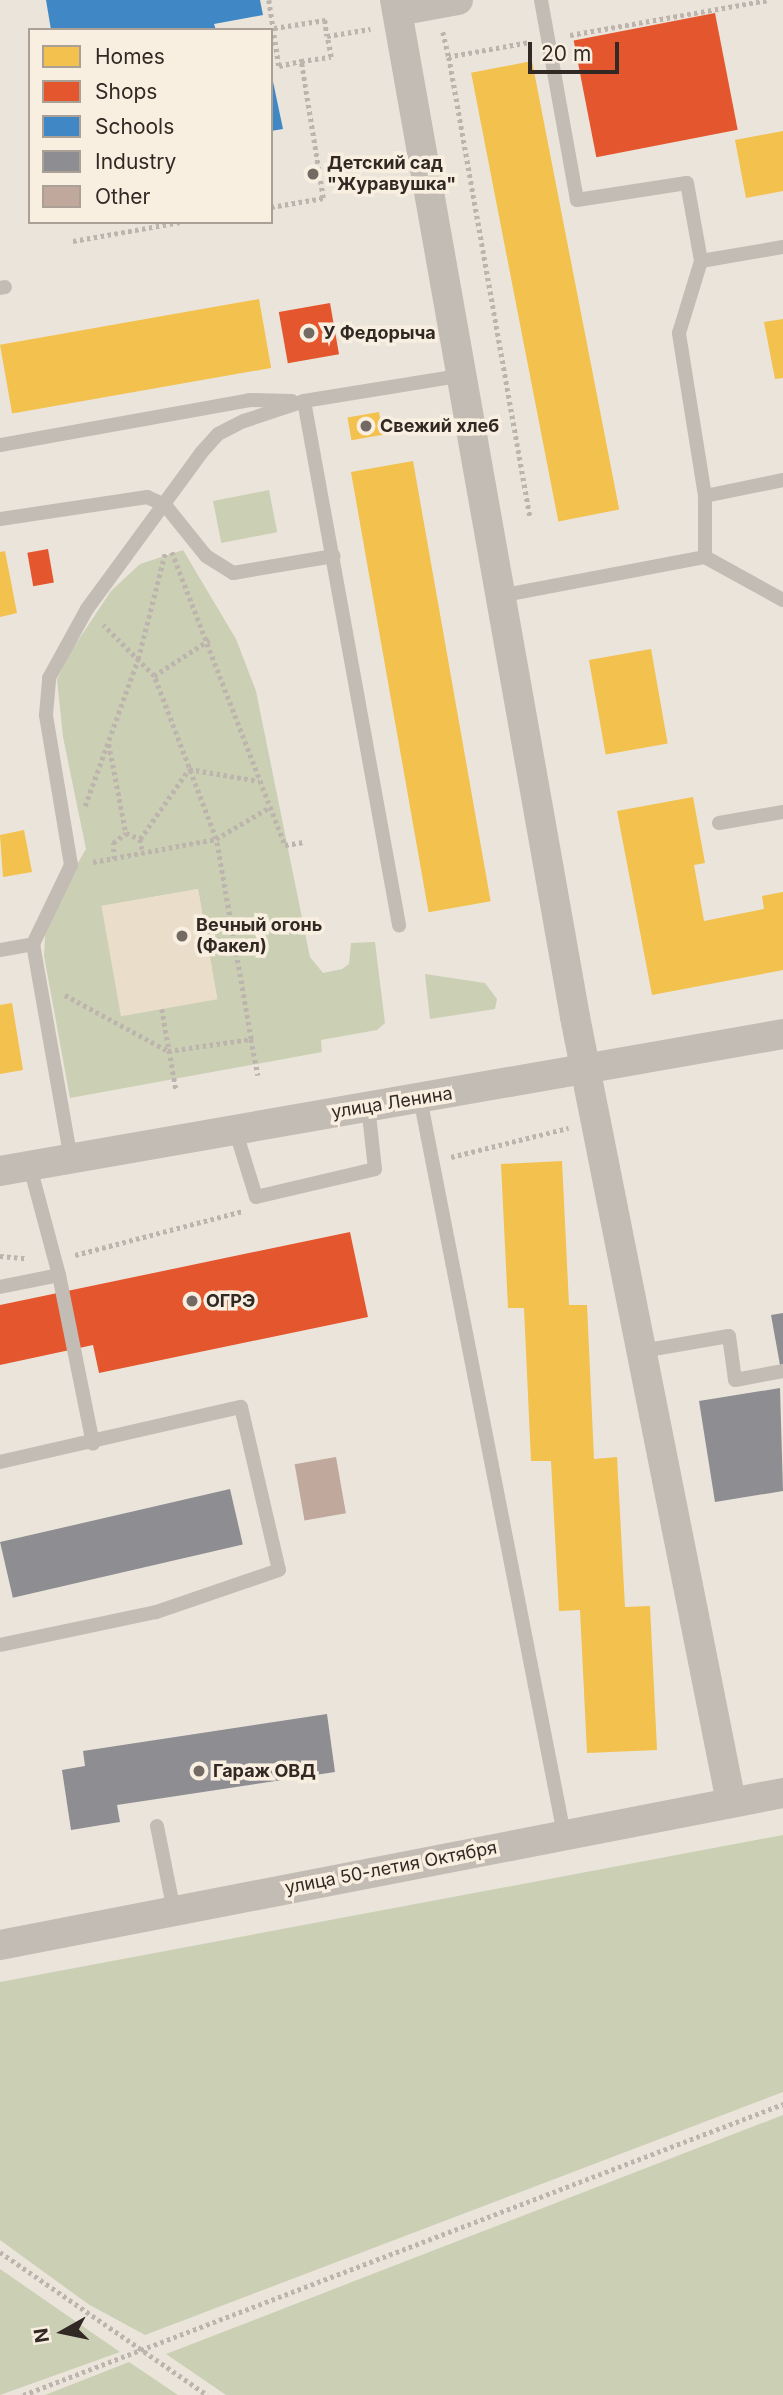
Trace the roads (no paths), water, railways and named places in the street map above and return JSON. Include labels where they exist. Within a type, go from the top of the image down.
[{"type":"street","points":[[458,0],[396,6],[464,375],[500,597],[585,1068],[731,1802]]},
{"type":"street","name":"улица Ленина","points":[[0,1171],[783,1034]]},
{"type":"street","name":"улица 50-летия Октября","points":[[0,1945],[783,1793]]},
{"type":"lane","points":[[541,0],[577,200],[687,183],[701,261],[679,333],[705,496],[705,557]]},
{"type":"lane","points":[[701,261],[783,247]]},
{"type":"lane","points":[[71,1159],[33,944],[71,865],[46,715],[49,678],[88,609],[218,434],[244,421],[304,401],[464,375]]},
{"type":"lane","points":[[0,445],[250,400],[304,401]]},
{"type":"lane","points":[[304,401],[399,925]]},
{"type":"lane","points":[[705,496],[783,480]]},
{"type":"lane","points":[[0,519],[126,497],[147,497],[165,505],[206,556],[233,573],[334,556]]},
{"type":"lane","points":[[500,597],[705,557],[783,600]]},
{"type":"lane","points":[[719,823],[783,812]]},
{"type":"lane","points":[[0,950],[33,944]]},
{"type":"lane","points":[[420,1098],[564,1834]]},
{"type":"lane","points":[[234,1129],[256,1197],[374,1169],[368,1106]]},
{"type":"lane","points":[[30,1167],[59,1275],[93,1444]]},
{"type":"lane","points":[[0,1287],[59,1275]]},
{"type":"lane","points":[[642,1351],[729,1336],[735,1380],[783,1371]]},
{"type":"lane","points":[[0,1462],[93,1444],[241,1407],[279,1570],[156,1612],[0,1645]]},
{"type":"lane","points":[[158,1826],[174,1911]]},
{"type":"place","name":"Детский сад \"Журавушка\"","points":[[313,174]]},
{"type":"place","name":"У Федорыча","points":[[309,333]]},
{"type":"place","name":"Свежий хлеб","points":[[366,426]]},
{"type":"place","name":"Вечный огонь (Факел)","points":[[182,936]]},
{"type":"place","name":"ОГРЭ","points":[[192,1301]]},
{"type":"place","name":"Гараж ОВД","points":[[199,1771]]}]
